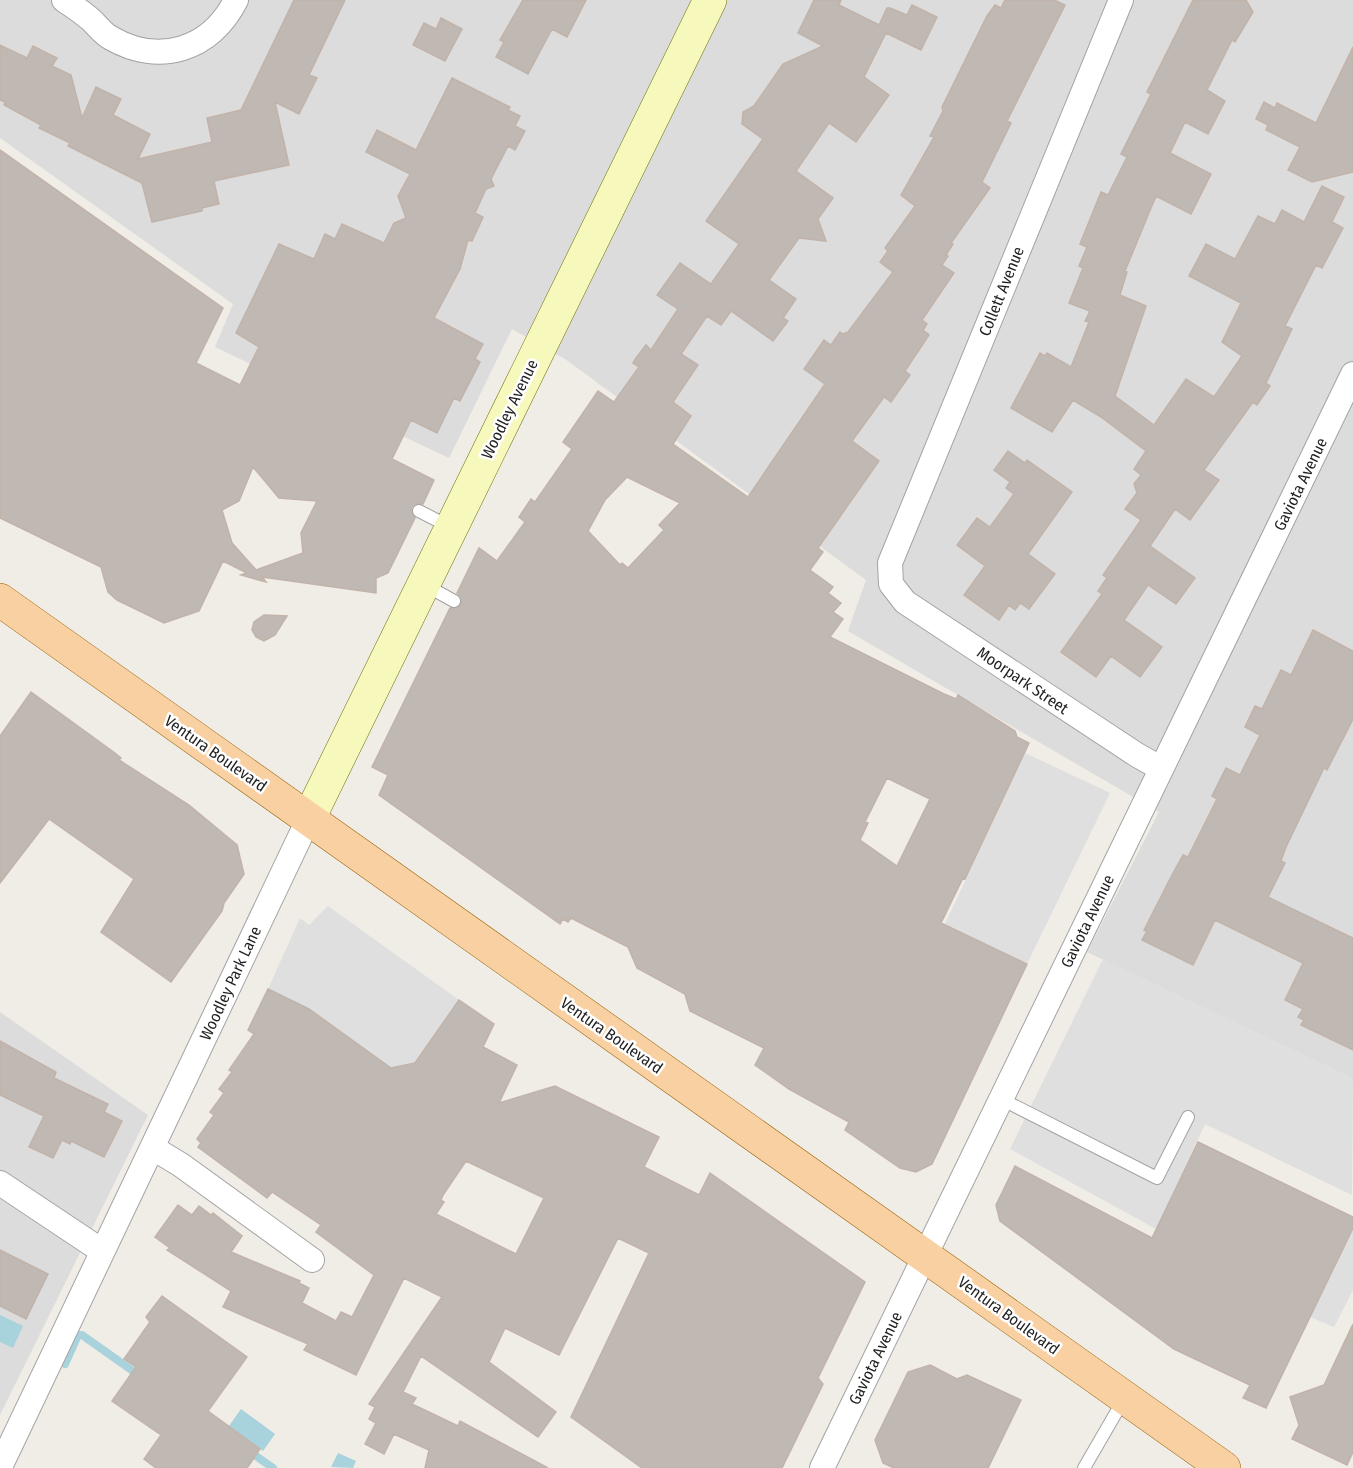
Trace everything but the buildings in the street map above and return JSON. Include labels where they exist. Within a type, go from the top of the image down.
[{"type":"main road","name":"Ventura Boulevard","points":[[0,600],[1224,1468]]},
{"type":"street","points":[[64,0],[90,19],[108,37],[137,51],[176,51],[213,32],[231,10]]},
{"type":"street","name":"Woodley Avenue","points":[[309,818],[710,0]]},
{"type":"street","name":"Collett Avenue","points":[[891,584],[890,563],[1121,0]]},
{"type":"street","name":"Gaviota Avenue","points":[[822,1468],[1353,374]]},
{"type":"street","name":"Moorpark Street","points":[[891,584],[905,602],[1160,768]]},
{"type":"street","name":"Woodley Park Lane","points":[[0,1467],[309,818]]},
{"type":"street","points":[[153,1148],[181,1165],[312,1260]]},
{"type":"street","points":[[0,1183],[102,1251]]},
{"type":"lane","points":[[419,511],[451,528]]},
{"type":"lane","points":[[424,584],[454,601]]},
{"type":"lane","points":[[1001,1099],[1157,1178],[1188,1117]]},
{"type":"lane","points":[[1084,1468],[1125,1398]]},
{"type":"shaded area","points":[[0,0],[1353,0],[1353,1079],[1087,952],[1159,812],[848,631],[866,580],[565,359],[512,329],[449,458],[215,347],[233,304],[0,138]]},
{"type":"shaded area","points":[[1025,753],[1110,793],[1027,964],[945,924]]},
{"type":"shaded area","points":[[328,906],[459,1000],[415,1063],[391,1068],[309,1009],[268,989],[300,918],[309,925]]},
{"type":"shaded area","points":[[1103,959],[1353,1079],[1352,1195],[1205,1124],[1156,1229],[1010,1149]]},
{"type":"shaded area","points":[[0,1012],[148,1115],[0,1415]]},
{"type":"shaded area","points":[[1353,1228],[1353,1290],[1334,1327],[1310,1317]]},
{"type":"water","points":[[0,1315],[23,1326],[13,1348],[0,1342]]},
{"type":"water","points":[[241,1409],[275,1434],[263,1451],[229,1426]]},
{"type":"water","points":[[338,1453],[356,1461],[353,1468],[331,1467]]},
{"type":"waterway","points":[[65,1364],[78,1335],[82,1335],[140,1376]]},
{"type":"waterway","points":[[249,1451],[273,1468]]}]
